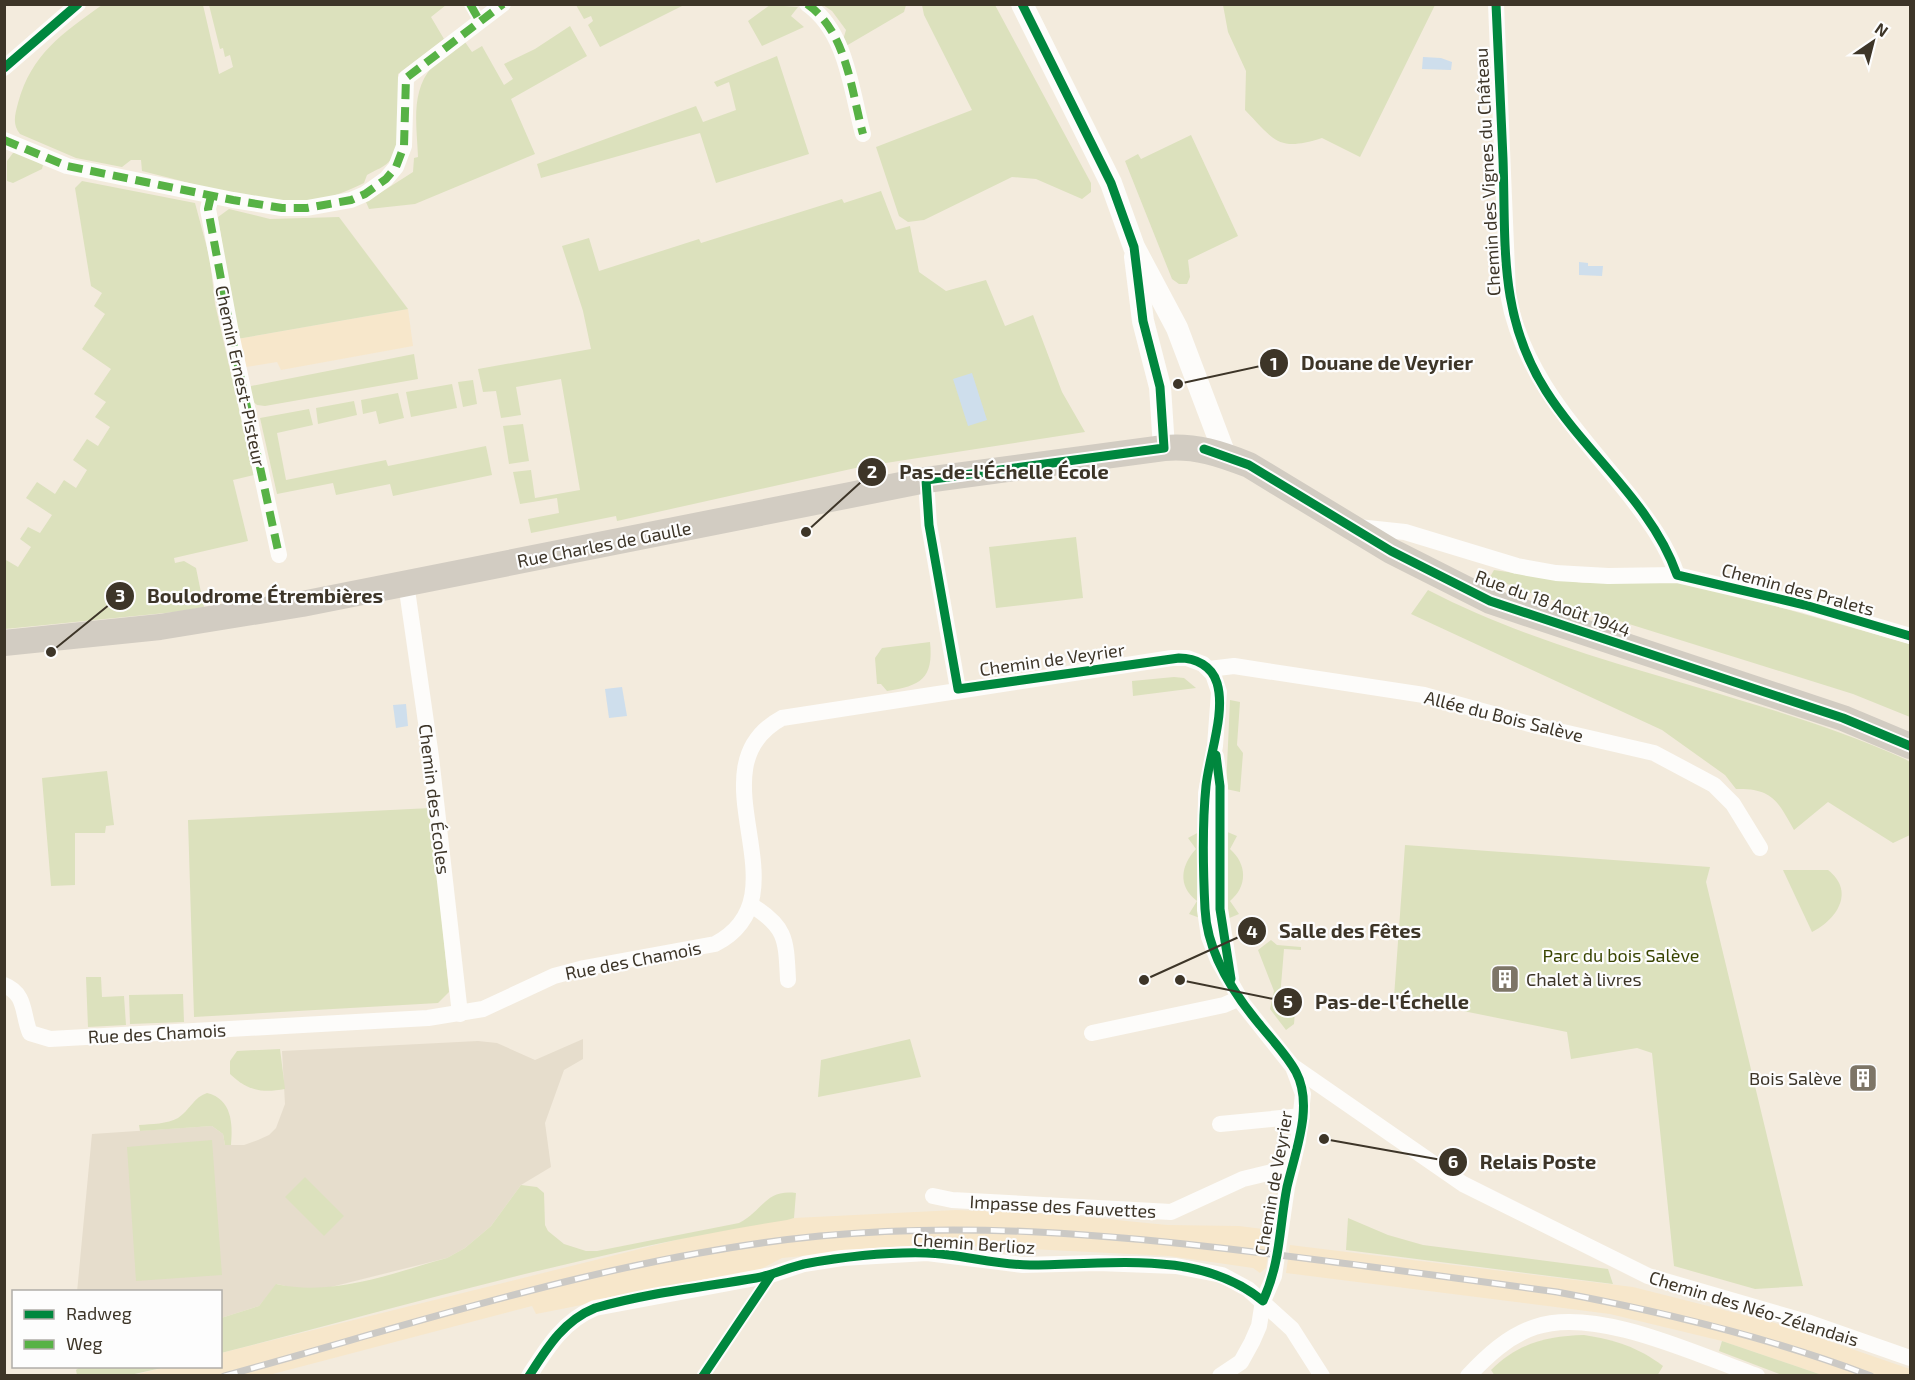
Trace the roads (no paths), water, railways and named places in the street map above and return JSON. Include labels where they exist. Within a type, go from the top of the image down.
[{"type":"main road","points":[[1022,4],[1111,183],[1134,247],[1165,302],[1191,358],[1215,452]]},
{"type":"main road","points":[[1134,247],[1143,321],[1160,387],[1164,448]]},
{"type":"main road","name":"Rue Charles de Gaulle","points":[[4,642],[160,627],[302,604],[926,480],[1164,448],[1215,452]]},
{"type":"main road","name":"Rue du 18 Août 1944","points":[[1215,452],[1259,471],[1418,566],[1490,601],[1843,718],[1911,746]]},
{"type":"street","points":[[4,68],[78,4]]},
{"type":"street","points":[[470,4],[479,20]]},
{"type":"street","points":[[4,140],[60,164],[211,196],[282,208],[307,208],[351,200],[365,194],[386,179],[401,155],[406,78],[479,20],[503,4]]},
{"type":"street","points":[[807,4],[824,18],[837,38],[863,134]]},
{"type":"street","name":"Chemin des Vignes du Château","points":[[1496,4],[1508,294],[1516,328],[1522,345],[1546,391],[1652,526],[1671,556],[1677,575]]},
{"type":"street","name":"Chemin Ernest-Pisteur","points":[[211,196],[208,209],[232,338],[279,555]]},
{"type":"street","name":"Chemin de Veyrier","points":[[926,480],[929,525],[958,689],[1179,658],[1197,661],[1209,669],[1216,679],[1219,692],[1215,746],[1206,794],[1205,910],[1212,946],[1240,998],[1293,1066],[1303,1094],[1302,1116],[1274,1276],[1263,1301],[1259,1326],[1240,1369]]},
{"type":"street","name":"Chemin des Pralets","points":[[1349,525],[1405,532],[1518,566],[1556,573],[1608,576],[1677,575],[1805,605],[1911,636]]},
{"type":"street","name":"Chemin des Écoles","points":[[406,584],[430,757],[460,1014]]},
{"type":"street","name":"Allée du Bois Salève","points":[[1209,669],[1226,666],[1424,695],[1654,753],[1702,776],[1722,792],[1745,821],[1760,848]]},
{"type":"street","name":"Rue des Chamois","points":[[4,985],[13,989],[22,1000],[30,1033],[50,1039],[460,1014],[503,1001],[554,976],[715,944],[741,925],[751,905],[754,886],[744,767],[749,747],[763,730],[782,718],[798,714],[958,689]]},
{"type":"street","points":[[751,905],[772,918],[781,930],[788,980]]},
{"type":"street","points":[[1092,1033],[1224,1005],[1240,998]]},
{"type":"street","name":"Chemin des Néo-Zélandais","points":[[1293,1066],[1463,1184],[1648,1276],[1810,1323],[1911,1358]]},
{"type":"street","points":[[1220,1124],[1302,1116]]},
{"type":"street","name":"Impasse des Fauvettes","points":[[933,1196],[952,1200],[1171,1212],[1243,1179],[1293,1167]]},
{"type":"street","name":"Chemin Berlioz","points":[[530,1376],[562,1329],[580,1315],[595,1308],[771,1275],[804,1264],[842,1258],[927,1253],[1023,1265],[1117,1263],[1176,1266],[1222,1275],[1248,1289],[1293,1329],[1322,1376]]},
{"type":"street","points":[[1468,1376],[1490,1353],[1520,1333],[1549,1323],[1572,1322],[1620,1328],[1757,1376]]},
{"type":"street","points":[[1220,1376],[1240,1369]]},
{"type":"water","points":[[1423,57],[1441,58],[1452,62],[1451,70],[1422,69]]},
{"type":"water","points":[[1579,262],[1588,263],[1588,266],[1603,266],[1602,276],[1579,275]]},
{"type":"water","points":[[972,373],[987,420],[968,426],[953,379]]},
{"type":"water","points":[[622,687],[627,716],[609,718],[605,689]]},
{"type":"water","points":[[406,704],[408,726],[396,728],[393,705]]},
{"type":"railway","points":[[224,1376],[520,1293],[670,1258],[745,1245],[820,1236],[929,1230],[1037,1232],[1145,1240],[1330,1261],[1557,1292],[1716,1327],[1794,1349],[1871,1376]]},
{"type":"place","name":"Douane de Veyrier","points":[[1178,384]]},
{"type":"place","name":"Pas-de-l'Échelle École","points":[[806,532]]},
{"type":"place","name":"Boulodrome Étrembières","points":[[51,652]]},
{"type":"place","name":"Chalet à livres","points":[[1505,979]]},
{"type":"place","name":"Salle des Fêtes","points":[[1144,980]]},
{"type":"place","name":"Pas-de-l'Échelle","points":[[1180,980]]},
{"type":"place","name":"Bois Salève","points":[[1863,1078]]},
{"type":"place","name":"Relais Poste","points":[[1324,1139]]},
{"type":"park label","name":"Parc du bois Salève","points":[[1621,955]]}]
